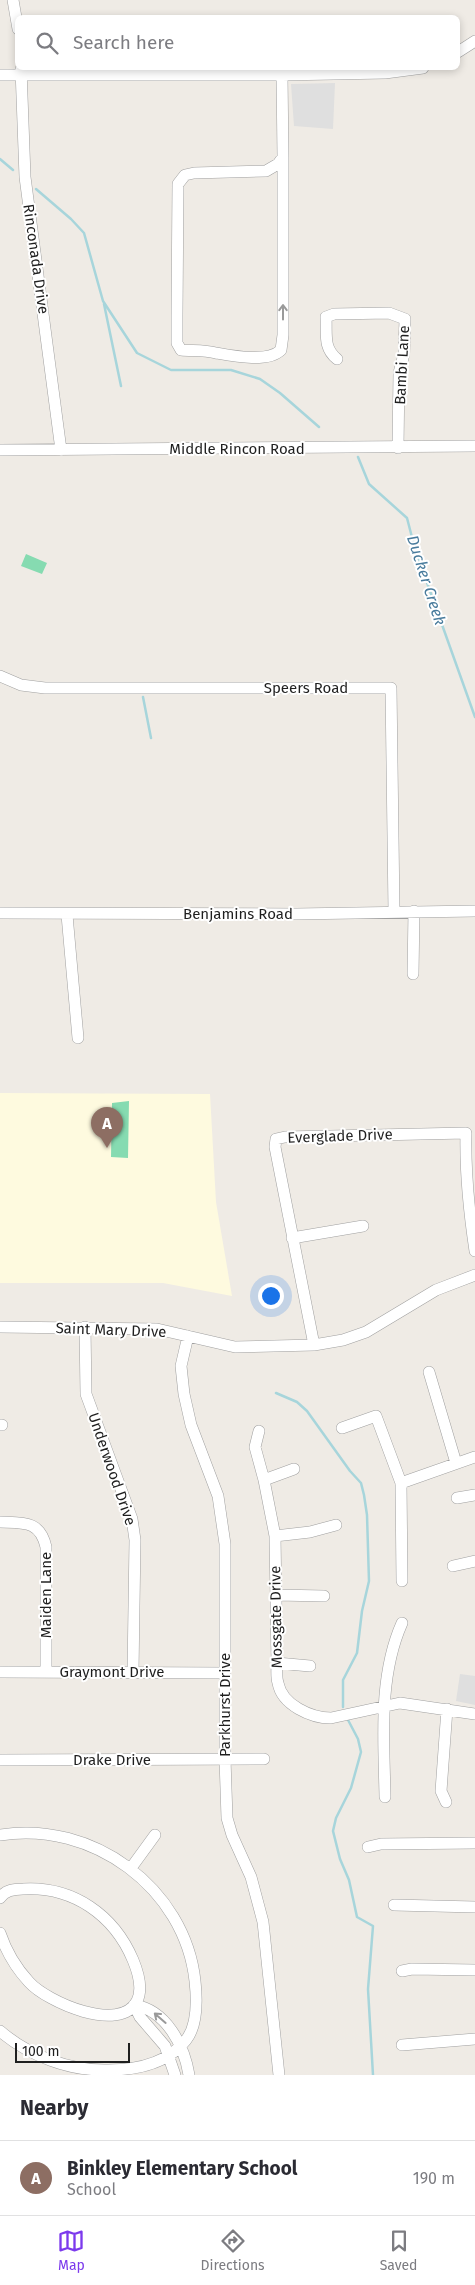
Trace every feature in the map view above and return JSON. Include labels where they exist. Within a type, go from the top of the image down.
[{"type":"street","points":[[13,0],[16,15]]},
{"type":"street","points":[[460,51],[475,41]]},
{"type":"street","points":[[0,75],[21,71],[282,75],[385,73],[408,70]]},
{"type":"street","name":"Rinconada Drive","points":[[21,71],[25,177],[61,450]]},
{"type":"street","points":[[282,75],[283,157],[284,335],[281,350],[273,356],[230,357],[216,352],[181,350],[178,343],[177,315],[178,184],[186,175],[194,173],[266,171],[278,164],[283,157]]},
{"type":"street","name":"Bambi Lane","points":[[337,359],[330,354],[326,345],[326,318],[334,314],[389,313],[405,319],[404,354],[399,373],[398,448]]},
{"type":"street","name":"Middle Rincon Road","points":[[0,450],[475,446]]},
{"type":"street","name":"Speers Road","points":[[0,676],[21,685],[45,688],[392,688],[394,911]]},
{"type":"street","name":"Benjamins Road","points":[[0,913],[67,915],[312,914],[475,911]]},
{"type":"street","points":[[412,974],[414,912]]},
{"type":"street","points":[[67,915],[78,1038]]},
{"type":"street","name":"Everglade Drive","points":[[314,1345],[275,1147],[276,1139],[300,1136],[466,1133],[465,1171],[475,1251]]},
{"type":"street","points":[[292,1238],[363,1226]]},
{"type":"street","name":"Saint Mary Drive","points":[[0,1327],[157,1328],[235,1347],[314,1345],[343,1340],[366,1332],[436,1290],[475,1275]]},
{"type":"street","name":"Underwood Drive","points":[[85,1327],[86,1394],[132,1519],[135,1540],[133,1672]]},
{"type":"street","name":"Parkhurst Drive","points":[[188,1336],[181,1366],[184,1394],[191,1424],[218,1496],[222,1517],[224,1544],[227,1818],[232,1835],[251,1877],[263,1922],[279,2075]]},
{"type":"street","points":[[429,1372],[456,1463]]},
{"type":"street","points":[[342,1428],[376,1416],[401,1483],[402,1581]]},
{"type":"street","name":"Mossgate Drive","points":[[259,1431],[255,1447],[264,1480],[275,1536],[277,1595],[276,1663],[278,1684],[290,1702],[302,1711],[319,1718],[345,1715],[400,1703],[475,1714]]},
{"type":"street","points":[[401,1483],[475,1457]]},
{"type":"street","points":[[264,1480],[294,1469]]},
{"type":"street","points":[[457,1498],[475,1494]]},
{"type":"street","name":"Maiden Lane","points":[[0,1522],[26,1523],[41,1532],[45,1539],[46,1672]]},
{"type":"street","points":[[275,1536],[310,1532],[336,1525]]},
{"type":"street","points":[[453,1566],[475,1561]]},
{"type":"street","points":[[277,1595],[324,1596]]},
{"type":"street","points":[[385,1797],[384,1706],[393,1643],[402,1624]]},
{"type":"street","points":[[276,1663],[310,1666]]},
{"type":"street","name":"Graymont Drive","points":[[0,1672],[224,1673]]},
{"type":"street","points":[[446,1802],[441,1792],[447,1709]]},
{"type":"street","name":"Drake Drive","points":[[0,1760],[264,1759]]},
{"type":"street","points":[[0,1835],[15,1833],[64,1837],[104,1851],[131,1868],[152,1888],[167,1907],[186,1942],[194,1970],[197,1996],[190,2033],[180,2046],[169,2055],[147,2066],[125,2070],[102,2070],[69,2066],[35,2053],[0,2031]]},
{"type":"street","points":[[131,1868],[155,1835]]},
{"type":"street","points":[[368,1847],[381,1844],[475,1843]]},
{"type":"street","points":[[0,1898],[6,1892],[15,1889],[47,1889],[85,1903],[101,1914],[116,1928],[129,1950],[136,1967],[140,1991],[134,2005],[129,2011],[122,2014],[96,2014],[78,2010],[54,2000],[30,1984],[15,1965],[0,1933]]},
{"type":"street","points":[[394,1905],[475,1907]]},
{"type":"street","points":[[402,1971],[412,1969],[475,1970]]},
{"type":"street","points":[[134,2005],[148,2007],[166,2022],[180,2046],[189,2075]]},
{"type":"street","points":[[134,2005],[140,2017],[165,2046],[175,2075]]},
{"type":"street","points":[[402,2045],[475,2039]]},
{"type":"shaded area","points":[[335,83],[333,129],[294,126],[291,84]]},
{"type":"shaded area","points":[[0,1093],[210,1094],[216,1202],[232,1296],[163,1283],[0,1283]]},
{"type":"shaded area","points":[[460,1674],[475,1676],[475,1705],[456,1701]]},
{"type":"green space","points":[[26,554],[47,563],[42,574],[21,566]]},
{"type":"green space","points":[[129,1101],[128,1158],[111,1157],[112,1103]]},
{"type":"waterway","name":"Ducker Creek","points":[[0,159],[13,170]]},
{"type":"waterway","name":"Ducker Creek","points":[[36,189],[71,219],[84,233],[103,301],[137,353],[171,370],[231,370],[260,379],[280,393],[319,427]]},
{"type":"waterway","points":[[104,304],[121,386]]},
{"type":"waterway","name":"Ducker Creek","points":[[358,457],[369,484],[407,518],[415,549],[475,717]]},
{"type":"waterway","points":[[143,697],[151,738]]},
{"type":"waterway","points":[[276,1393],[297,1402],[307,1411],[350,1471],[361,1483],[364,1495],[367,1515],[369,1581],[362,1611],[357,1653],[343,1680],[343,1707]]},
{"type":"waterway","points":[[347,1718],[358,1739],[361,1752],[351,1788],[336,1818],[333,1831],[340,1859],[349,1880],[357,1917],[373,1926],[368,1989],[373,2075]]},
{"type":"place","name":"Binkley Elementary School","points":[[107,1148]]}]
